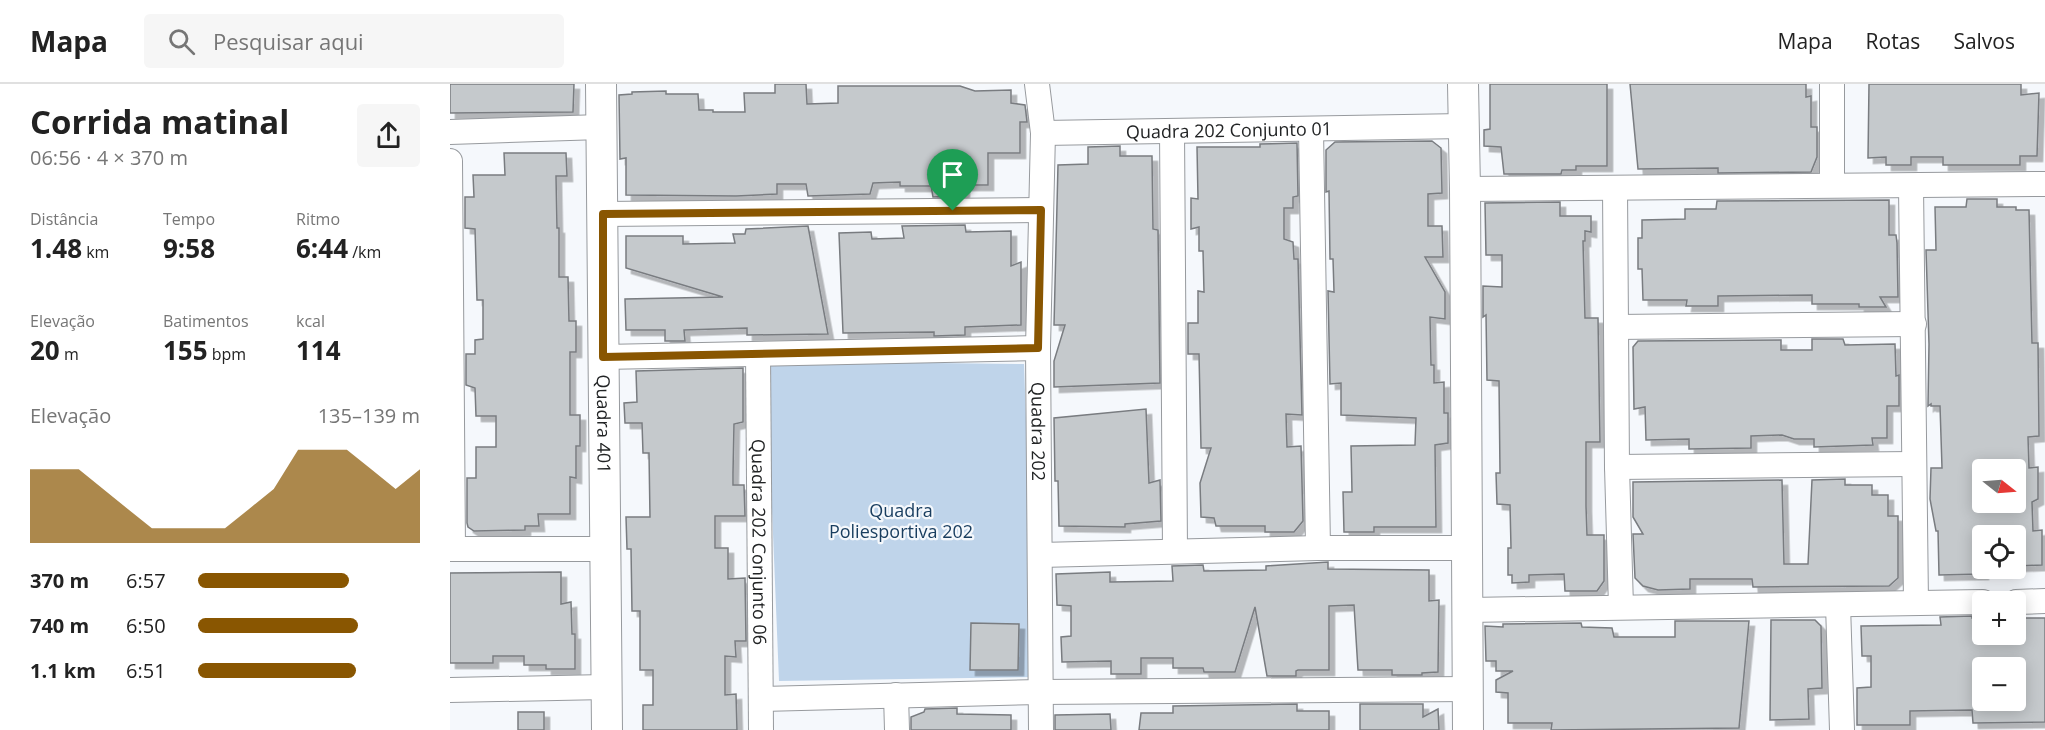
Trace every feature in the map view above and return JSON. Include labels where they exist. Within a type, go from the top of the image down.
[{"type":"street","name":"Quadra 401","points":[[600,84],[607,730]]},
{"type":"street","points":[[1037,84],[1043,133]]},
{"type":"street","points":[[1462,84],[1465,189],[1468,730]]},
{"type":"street","points":[[1832,84],[1832,185]]},
{"type":"street","name":"Quadra 202 Conjunto 01","points":[[1043,133],[1463,126]]},
{"type":"street","points":[[450,132],[601,127]]},
{"type":"street","points":[[1172,130],[1175,551]]},
{"type":"street","points":[[1311,130],[1318,548]]},
{"type":"street","name":"Quadra 202","points":[[1041,730],[1038,348],[1043,133]]},
{"type":"street","points":[[450,161],[452,549],[605,549]]},
{"type":"street","points":[[1465,189],[2045,184]]},
{"type":"street","points":[[1911,186],[1916,603]]},
{"type":"street","points":[[1615,188],[1617,467],[1621,607]]},
{"type":"street","points":[[603,214],[1041,210]]},
{"type":"street","points":[[1616,327],[1914,324]]},
{"type":"street","points":[[603,357],[1038,348]]},
{"type":"street","name":"Quadra 202 Conjunto 06","points":[[758,354],[761,730]]},
{"type":"street","points":[[1617,467],[1914,464]]},
{"type":"street","points":[[1040,555],[1318,548],[1467,548]]},
{"type":"street","points":[[2026,602],[2045,601]]},
{"type":"street","points":[[1468,610],[1972,602]]},
{"type":"street","points":[[1838,605],[1842,730]]},
{"type":"street","points":[[450,690],[606,687]]},
{"type":"street","points":[[761,699],[1040,692],[1468,689]]},
{"type":"street","points":[[896,695],[897,730]]},
{"type":"green space","name":"Quadra Poliesportiva 202","points":[[766,361],[1024,364],[1035,677],[779,681]]},
{"type":"building","points":[[450,84],[574,84],[573,112],[450,113]]},
{"type":"building","points":[[775,84],[806,84],[807,104],[838,103],[838,86],[960,86],[975,91],[1011,90],[1011,103],[1025,105],[1027,122],[1020,122],[1020,153],[988,153],[988,185],[964,185],[964,192],[959,193],[960,196],[933,197],[931,186],[900,186],[900,182],[873,183],[870,194],[808,196],[806,184],[777,184],[777,194],[626,195],[626,158],[620,159],[619,95],[632,94],[632,92],[666,91],[666,94],[698,94],[699,110],[745,112],[744,93],[775,93]]},
{"type":"building","points":[[1490,84],[1607,84],[1607,166],[1576,166],[1576,170],[1562,170],[1561,174],[1504,174],[1501,147],[1484,146],[1484,130],[1490,129]]},
{"type":"building","points":[[1630,84],[1806,84],[1806,97],[1811,96],[1811,127],[1817,127],[1817,157],[1811,172],[1718,173],[1718,168],[1638,169]]},
{"type":"building","points":[[1869,84],[2021,84],[2021,95],[2039,93],[2037,156],[2020,156],[2020,165],[1943,165],[1943,157],[1911,157],[1911,165],[1886,165],[1886,157],[1868,158]]},
{"type":"building","points":[[1432,141],[1441,148],[1442,193],[1428,194],[1428,226],[1442,226],[1443,257],[1425,257],[1445,292],[1445,319],[1430,317],[1431,365],[1434,365],[1434,383],[1444,382],[1444,413],[1448,413],[1448,443],[1435,445],[1436,527],[1374,527],[1374,532],[1344,532],[1343,492],[1352,492],[1351,446],[1415,445],[1416,418],[1341,415],[1341,383],[1330,384],[1328,291],[1334,292],[1333,259],[1330,259],[1329,191],[1326,192],[1326,150],[1335,142]]},
{"type":"building","points":[[1297,143],[1298,196],[1293,197],[1293,208],[1284,208],[1284,239],[1293,242],[1294,259],[1298,259],[1302,415],[1286,414],[1287,447],[1301,446],[1303,521],[1294,532],[1265,532],[1265,526],[1216,526],[1214,518],[1201,517],[1200,483],[1211,448],[1201,448],[1199,354],[1188,354],[1188,323],[1198,323],[1198,291],[1204,292],[1203,251],[1199,251],[1199,227],[1191,229],[1191,198],[1198,199],[1197,147],[1260,147],[1260,144]]},
{"type":"building","points":[[1120,146],[1120,156],[1152,156],[1153,229],[1158,230],[1160,383],[1054,387],[1054,361],[1065,325],[1054,325],[1058,165],[1088,164],[1088,147]]},
{"type":"building","points":[[504,153],[566,153],[567,176],[556,176],[559,277],[568,277],[569,321],[576,321],[576,352],[570,352],[570,415],[580,415],[580,446],[576,446],[576,478],[570,477],[570,514],[538,514],[539,526],[525,526],[525,530],[474,531],[468,527],[467,523],[467,478],[476,478],[476,447],[496,447],[496,416],[476,416],[475,388],[466,385],[466,354],[475,354],[475,340],[483,339],[483,300],[477,300],[475,229],[465,228],[465,197],[474,197],[473,175],[505,175]]},
{"type":"building","points":[[1967,199],[1997,199],[1997,207],[2029,210],[2032,343],[2038,343],[2039,436],[2028,437],[2029,468],[2038,467],[2038,499],[2032,502],[2033,531],[2042,530],[2042,565],[2026,566],[2026,525],[1972,525],[1972,574],[1939,575],[1938,531],[1936,531],[1930,499],[1931,468],[1942,468],[1940,406],[1931,406],[1931,404],[1928,406],[1926,250],[1936,250],[1935,207],[1966,207]]},
{"type":"building","points":[[1889,200],[1889,235],[1896,235],[1897,243],[1898,297],[1880,297],[1886,307],[1859,307],[1859,304],[1812,304],[1812,295],[1718,296],[1718,306],[1686,306],[1687,300],[1643,300],[1642,269],[1638,269],[1638,238],[1642,238],[1642,220],[1685,219],[1685,209],[1716,209],[1717,201]]},
{"type":"building","points":[[1560,202],[1560,216],[1591,216],[1591,232],[1585,231],[1585,241],[1583,241],[1585,318],[1598,318],[1600,442],[1586,442],[1586,506],[1587,535],[1604,535],[1604,581],[1597,591],[1565,591],[1564,574],[1529,575],[1529,582],[1512,583],[1512,575],[1508,575],[1508,548],[1511,548],[1510,505],[1497,504],[1496,473],[1500,473],[1499,381],[1487,380],[1483,286],[1502,287],[1502,255],[1486,255],[1485,203]]},
{"type":"building","points":[[965,225],[966,232],[1011,231],[1011,266],[1021,262],[1021,325],[965,327],[965,335],[934,336],[934,332],[843,333],[839,233],[871,232],[872,239],[904,238],[902,226]]},
{"type":"building","points":[[808,226],[828,334],[747,335],[747,328],[684,330],[685,341],[665,341],[665,330],[626,330],[625,299],[723,297],[626,268],[626,236],[683,236],[683,244],[735,243],[733,234],[745,234],[746,229]]},
{"type":"building","points":[[1812,339],[1843,339],[1845,345],[1895,344],[1896,376],[1899,375],[1899,406],[1887,406],[1887,438],[1872,438],[1873,445],[1814,447],[1814,439],[1794,439],[1782,435],[1751,436],[1751,448],[1689,449],[1689,439],[1646,440],[1645,407],[1634,409],[1633,347],[1638,341],[1781,340],[1781,350],[1812,350]]},
{"type":"building","points":[[743,368],[743,422],[734,424],[733,485],[744,485],[745,516],[715,516],[715,548],[728,548],[728,579],[745,578],[746,641],[735,641],[736,657],[725,656],[725,695],[736,694],[737,730],[643,730],[643,705],[653,705],[653,670],[640,670],[640,611],[632,611],[631,549],[627,549],[626,517],[650,517],[649,453],[643,453],[642,423],[625,423],[624,403],[637,402],[636,371]]},
{"type":"building","points":[[1146,409],[1149,483],[1160,480],[1161,521],[1125,524],[1125,527],[1059,526],[1058,481],[1055,481],[1054,418]]},
{"type":"building","points":[[1845,479],[1845,485],[1872,485],[1872,495],[1888,495],[1888,516],[1898,516],[1898,578],[1889,586],[1753,587],[1752,579],[1690,579],[1690,589],[1658,590],[1643,586],[1635,578],[1633,534],[1643,534],[1633,517],[1633,482],[1782,480],[1784,564],[1808,564],[1812,480]]},
{"type":"building","points":[[1328,562],[1328,569],[1429,570],[1429,601],[1439,600],[1438,672],[1422,673],[1422,675],[1392,675],[1392,670],[1358,670],[1354,605],[1329,606],[1329,670],[1298,670],[1296,676],[1267,676],[1255,607],[1235,672],[1204,672],[1203,668],[1173,668],[1173,658],[1141,658],[1141,674],[1111,674],[1111,661],[1062,662],[1061,637],[1071,636],[1071,606],[1057,605],[1056,574],[1110,572],[1110,582],[1173,581],[1172,566],[1203,565],[1204,571],[1266,570],[1266,566]]},
{"type":"building","points":[[561,572],[561,604],[571,602],[572,634],[575,634],[575,669],[546,669],[546,665],[524,665],[524,656],[493,656],[493,663],[450,663],[450,573]]},
{"type":"building","points":[[1972,616],[1972,645],[2026,645],[2026,618],[2045,618],[2045,722],[1973,723],[1972,711],[2026,711],[2026,657],[1972,657],[1972,710],[1910,711],[1910,725],[1857,725],[1857,688],[1871,687],[1871,656],[1862,656],[1861,626],[1941,625],[1940,617]]},
{"type":"building","points":[[1771,620],[1815,620],[1821,626],[1822,688],[1808,689],[1809,719],[1770,720]]},
{"type":"building","points":[[1675,621],[1749,621],[1739,728],[1551,730],[1552,723],[1508,723],[1508,693],[1496,692],[1496,680],[1513,671],[1496,671],[1496,661],[1486,661],[1485,626],[1581,623],[1582,627],[1612,628],[1614,637],[1675,637]]},
{"type":"building","points":[[971,623],[1019,624],[1018,670],[970,670]]},
{"type":"building","points":[[1297,704],[1297,711],[1329,711],[1329,730],[1139,730],[1141,713],[1173,713],[1173,706]]},
{"type":"building","points":[[1360,704],[1423,704],[1423,717],[1438,709],[1439,730],[1360,730]]},
{"type":"building","points":[[957,708],[957,714],[1011,715],[1011,730],[911,730],[911,717],[924,712],[925,709]]},
{"type":"building","points":[[518,712],[544,712],[544,730],[518,730]]},
{"type":"building","points":[[1110,714],[1111,730],[1055,730],[1055,715]]},
{"type":"route","points":[[1041,210],[1038,348],[603,357],[603,214],[953,211],[1041,210]]}]
